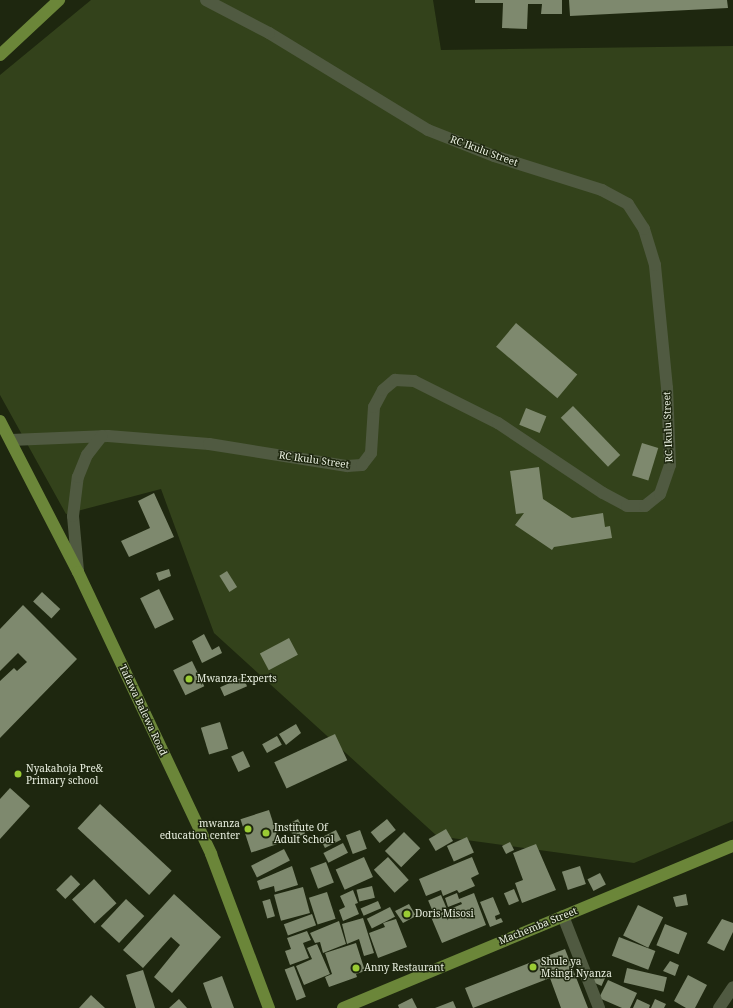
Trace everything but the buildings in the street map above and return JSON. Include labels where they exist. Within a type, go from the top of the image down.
[{"type":"main road","points":[[0,55],[59,0]]},
{"type":"main road","name":"Tafawa Balewa Road","points":[[0,421],[12,440],[78,572],[211,854],[269,1008]]},
{"type":"main road","name":"Machemba Street","points":[[344,1008],[733,846]]},
{"type":"street","name":"RC Ikulu Street","points":[[12,440],[102,436],[209,444],[347,466],[362,465],[370,453],[374,407],[383,390],[395,380],[414,381],[498,423],[603,493],[627,506],[645,506],[660,494],[670,465],[667,388],[654,265],[644,230],[628,204],[602,190],[494,156],[428,130],[269,33],[206,0]]},
{"type":"street","points":[[78,572],[73,516],[78,477],[87,455],[102,436]]},
{"type":"street","points":[[563,916],[599,1008]]},
{"type":"street","points":[[719,1008],[733,987]]},
{"type":"green space","points":[[91,0],[433,0],[441,50],[733,46],[733,821],[634,863],[437,836],[214,633],[161,489],[66,514],[0,395],[0,75]]},
{"type":"place","name":"Mwanza Experts","points":[[189,679]]},
{"type":"place","name":"Nyakahoja Pre& Primary school","points":[[18,774]]},
{"type":"place","name":"mwanza education center","points":[[248,829]]},
{"type":"place","name":"Institute Of Adult School","points":[[266,833]]},
{"type":"place","name":"Doris Misosi","points":[[407,914]]},
{"type":"place","name":"Shule ya Msingi Nyanza","points":[[533,967]]},
{"type":"place","name":"Anny Restaurant","points":[[356,968]]}]
